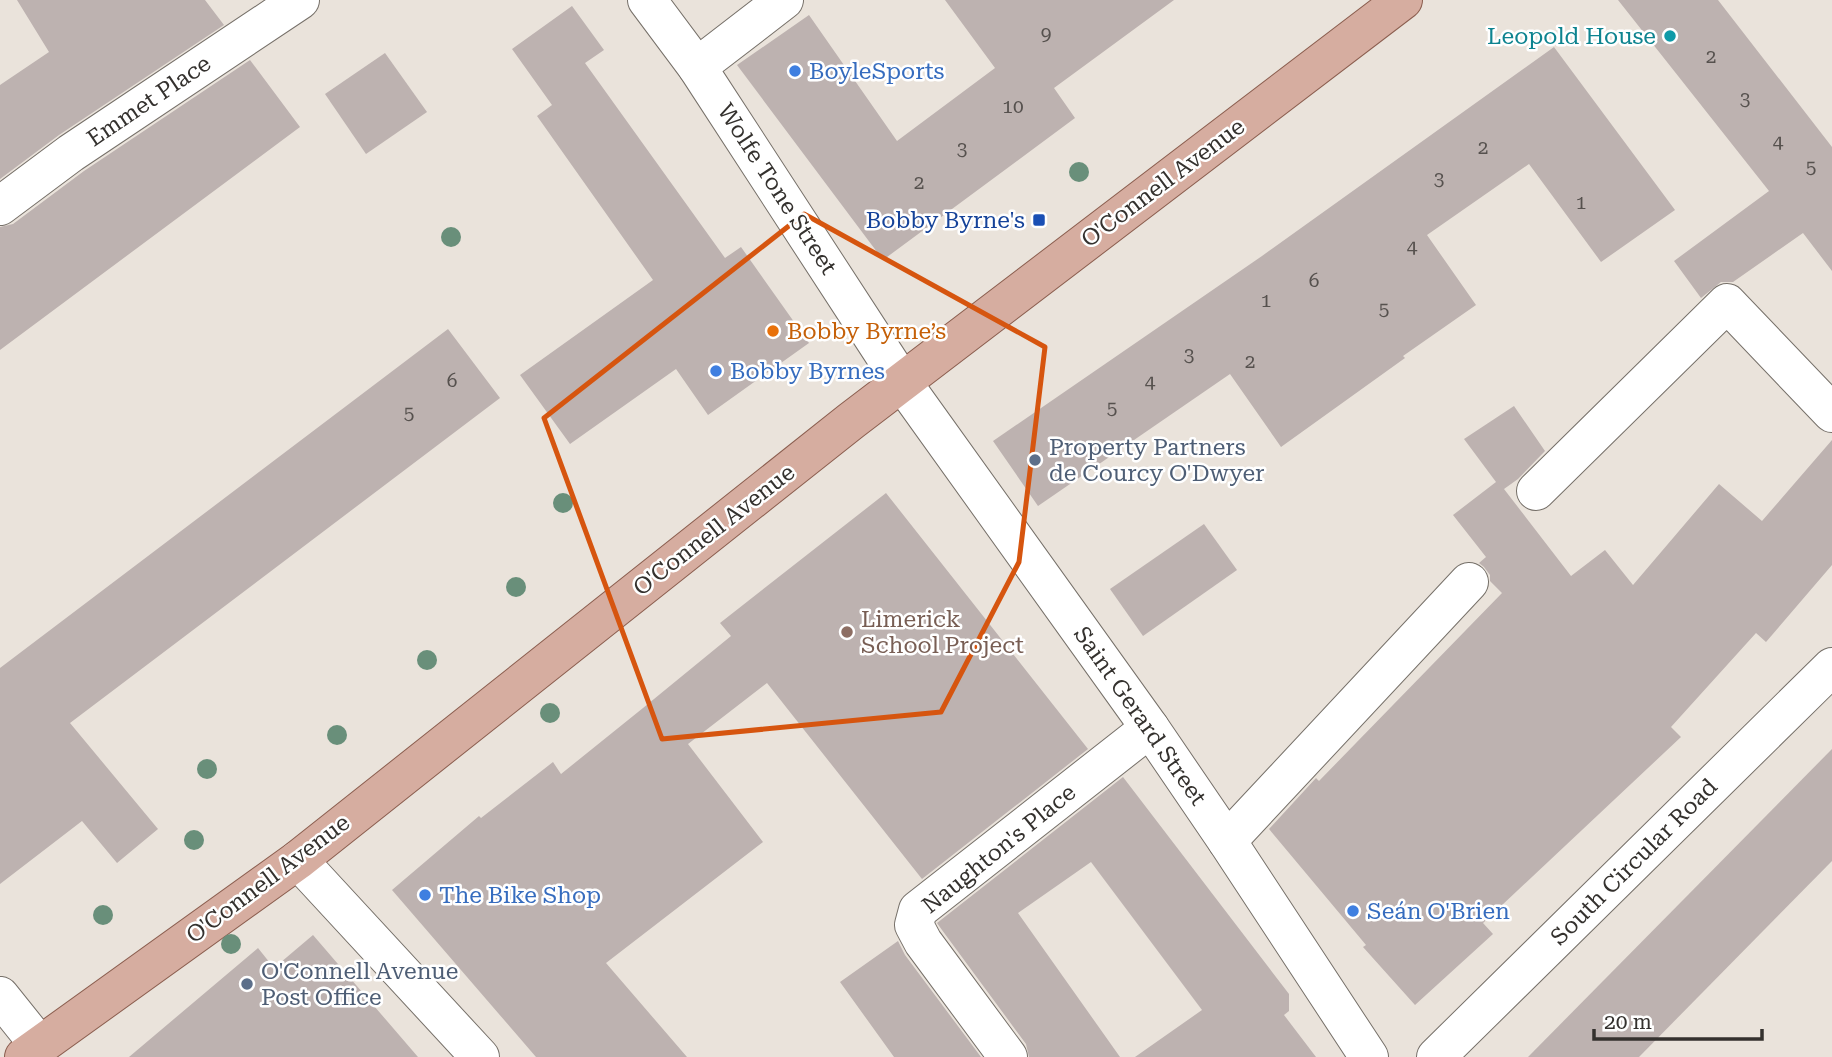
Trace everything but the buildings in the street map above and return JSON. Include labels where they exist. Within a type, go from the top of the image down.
[{"type":"main road","name":"O'Connell Avenue","points":[[32,1051],[298,860],[902,382],[1403,0]]},
{"type":"street","name":"Emmet Place","points":[[0,206],[71,153],[300,0]]},
{"type":"street","name":"Wolfe Tone Street","points":[[647,0],[697,67],[902,382]]},
{"type":"street","points":[[697,67],[784,0]]},
{"type":"street","points":[[1536,491],[1727,303],[1832,413]]},
{"type":"street","name":"Saint Gerard Street","points":[[902,382],[1150,728],[1369,1057]]},
{"type":"street","points":[[1227,841],[1469,582]]},
{"type":"street","name":"South Circular Road","points":[[1436,1057],[1832,667]]},
{"type":"street","name":"Naughton's Place","points":[[1008,1057],[923,942],[914,925],[918,910],[1150,728]]},
{"type":"street","points":[[298,860],[480,1057]]},
{"type":"street","points":[[0,996],[32,1051]]},
{"type":"highlighted area","points":[[804,214],[1045,347],[1019,562],[941,712],[662,739],[544,418]]},
{"type":"place","name":"Leopold House","points":[[1670,36]]},
{"type":"place","name":"BoyleSports","points":[[795,71]]},
{"type":"place","name":"Bobby Byrne's","points":[[1039,220]]},
{"type":"place","name":"Bobby Byrne’s","points":[[773,331]]},
{"type":"place","name":"Bobby Byrnes","points":[[716,371]]},
{"type":"place","name":"Property Partners de Courcy O'Dwyer","points":[[1035,460]]},
{"type":"place","name":"Limerick School Project","points":[[847,632]]},
{"type":"place","name":"The Bike Shop","points":[[425,895]]},
{"type":"place","name":"Seán O'Brien","points":[[1353,911]]},
{"type":"place","name":"O'Connell Avenue Post Office","points":[[247,984]]}]
